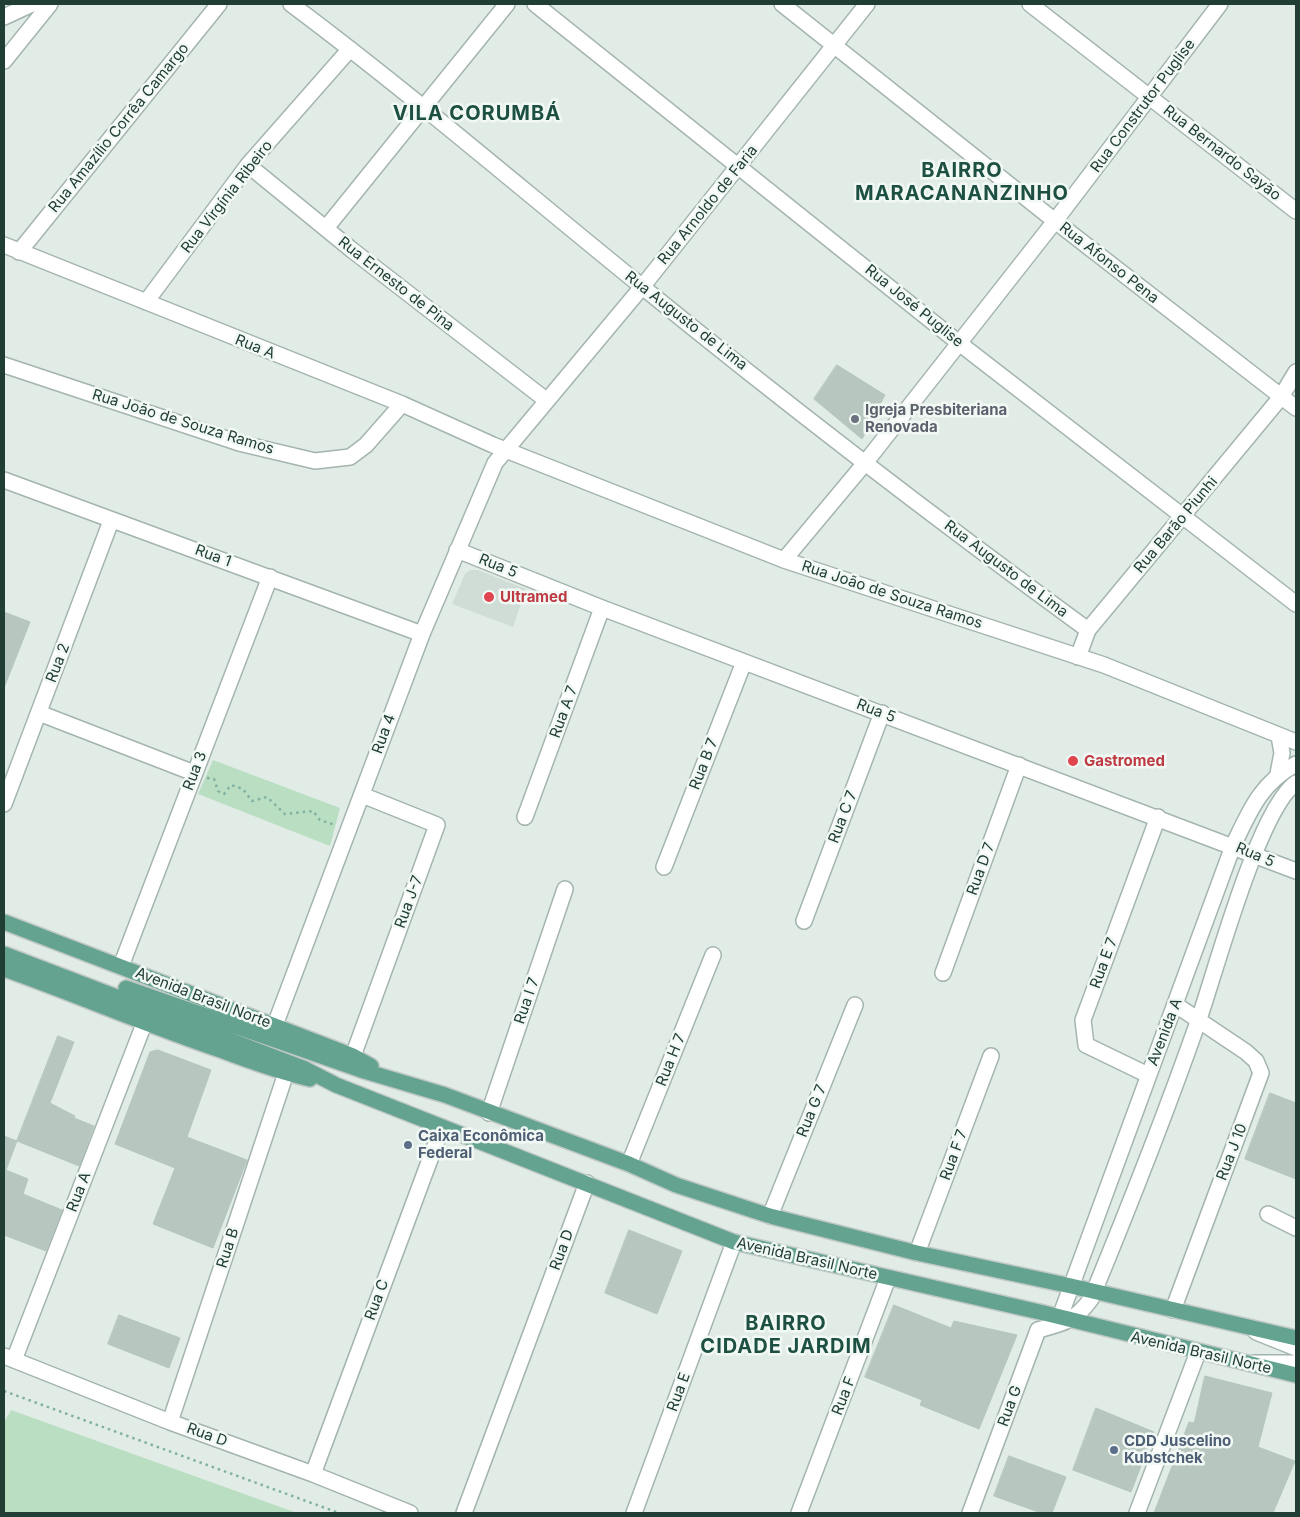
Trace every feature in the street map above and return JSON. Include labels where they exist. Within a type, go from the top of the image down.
[{"type":"main road","name":"Avenida Brasil Norte","points":[[4,922],[353,1056],[399,1080]]},
{"type":"main road","name":"Avenida Brasil Norte","points":[[4,944],[361,1070],[444,1094],[489,1113],[629,1164],[676,1185],[770,1216],[917,1253],[1094,1291],[1296,1338]]},
{"type":"main road","name":"Avenida Brasil Norte","points":[[4,954],[303,1068],[336,1085],[734,1242],[1296,1375]]},
{"type":"main road","name":"Avenida Brasil Norte","points":[[4,969],[72,993],[144,1024],[286,1073],[336,1085]]},
{"type":"street","points":[[4,17],[32,4]]},
{"type":"street","points":[[4,61],[50,4]]},
{"type":"street","name":"Rua Amazílio Corrêa Camargo","points":[[19,252],[219,4]]},
{"type":"street","name":"Rua Augusto de Lima","points":[[291,4],[350,48],[642,287],[865,463],[1088,630]]},
{"type":"street","points":[[326,228],[507,4]]},
{"type":"street","name":"Rua José Puglise","points":[[535,4],[959,343],[1296,604]]},
{"type":"street","name":"Rua Afonso Pena","points":[[782,4],[835,44],[1055,221],[1296,408]]},
{"type":"street","name":"Rua Arnoldo de Faria","points":[[506,449],[642,287],[867,4]]},
{"type":"street","name":"Rua Bernardo Sayão","points":[[1030,4],[1296,212]]},
{"type":"street","name":"Rua Construtor Puglise","points":[[784,560],[865,463],[1055,221],[1220,4]]},
{"type":"street","name":"Rua Virgínia Ribeiro","points":[[146,302],[248,165],[350,48]]},
{"type":"street","name":"Rua Ernesto de Pina","points":[[248,165],[546,400]]},
{"type":"street","name":"Rua A","points":[[4,245],[402,404],[506,449]]},
{"type":"street","name":"Rua João de Souza Ramos","points":[[4,365],[239,443],[315,461],[350,457],[366,445],[402,404]]},
{"type":"street","points":[[1282,396],[1296,372]]},
{"type":"street","name":"Rua Barão Piunhi","points":[[1078,657],[1088,630],[1282,396]]},
{"type":"street","name":"Rua João de Souza Ramos","points":[[506,449],[784,560],[1104,665],[1296,742]]},
{"type":"street","name":"Rua 4","points":[[275,1025],[422,634],[495,463],[506,449]]},
{"type":"street","name":"Rua 1","points":[[4,480],[422,634]]},
{"type":"street","name":"Rua 2","points":[[4,804],[7,785],[39,713],[111,520]]},
{"type":"street","name":"Rua 5","points":[[457,550],[602,608],[1158,817],[1296,871]]},
{"type":"street","name":"Rua 3","points":[[121,966],[198,776],[270,577]]},
{"type":"street","name":"Rua A 7","points":[[525,817],[602,608]]},
{"type":"street","name":"Rua B 7","points":[[664,867],[744,662]]},
{"type":"street","points":[[39,713],[198,776]]},
{"type":"street","name":"Rua C 7","points":[[804,921],[882,713]]},
{"type":"street","points":[[1278,774],[1282,753],[1279,736]]},
{"type":"street","name":"Avenida A","points":[[1296,764],[1278,774],[1252,804],[1233,846],[1071,1286],[1065,1319],[1080,1314],[1094,1291],[1199,1020],[1254,856],[1277,806],[1288,788],[1296,782]]},
{"type":"street","name":"Rua D 7","points":[[943,973],[1019,765]]},
{"type":"street","name":"Rua J-7","points":[[353,1056],[437,825],[362,795]]},
{"type":"street","name":"Rua E 7","points":[[1148,1075],[1086,1044],[1083,1020],[1158,817]]},
{"type":"street","name":"Rua I 7","points":[[489,1113],[565,889]]},
{"type":"street","name":"Rua H 7","points":[[629,1164],[713,955]]},
{"type":"street","name":"Rua G 7","points":[[770,1216],[855,1005]]},
{"type":"street","points":[[1176,1005],[1199,1020]]},
{"type":"street","name":"Rua J 10","points":[[1173,1310],[1261,1073],[1256,1061],[1246,1052],[1199,1020]]},
{"type":"street","name":"Rua A","points":[[9,1358],[144,1024]]},
{"type":"street","name":"Rua F 7","points":[[917,1253],[991,1056]]},
{"type":"street","name":"Rua B","points":[[170,1422],[286,1073]]},
{"type":"street","name":"Rua C","points":[[313,1474],[442,1127]]},
{"type":"street","name":"Rua D","points":[[464,1513],[587,1183]]},
{"type":"street","points":[[1268,1214],[1296,1228]]},
{"type":"street","name":"Rua E","points":[[634,1513],[734,1242]]},
{"type":"street","name":"Rua F","points":[[799,1513],[888,1278]]},
{"type":"street","name":"Rua G","points":[[970,1513],[1038,1330],[1065,1319]]},
{"type":"street","points":[[1244,1327],[1296,1348]]},
{"type":"street","points":[[1138,1513],[1198,1352]]},
{"type":"street","name":"Rua D","points":[[9,1358],[170,1422],[313,1474],[410,1513]]},
{"type":"street","points":[[1244,1363],[1296,1363]]},
{"type":"path","points":[[198,776],[214,778],[218,791],[224,794],[231,785],[243,789],[252,801],[266,796],[285,814],[313,812],[320,820],[339,826]]},
{"type":"path","points":[[4,1391],[339,1513]]},
{"type":"shaded area","name":"Ultramed","points":[[470,570],[478,570],[526,589],[513,627],[452,604],[465,574]]},
{"type":"green space","points":[[213,760],[340,808],[330,846],[198,794]]},
{"type":"green space","points":[[11,1410],[297,1513],[4,1513],[4,1422]]},
{"type":"building","name":"Igreja Presbiteriana Renovada","points":[[837,365],[885,395],[862,439],[814,399]]},
{"type":"building","points":[[4,612],[30,622],[4,688]]},
{"type":"building","points":[[58,1036],[74,1042],[50,1103],[75,1116],[74,1118],[94,1126],[79,1166],[17,1141]]},
{"type":"building","points":[[158,1050],[211,1070],[187,1137],[247,1160],[213,1248],[153,1224],[175,1168],[115,1144],[150,1052]]},
{"type":"building","points":[[1270,1093],[1296,1103],[1296,1179],[1245,1159]]},
{"type":"building","points":[[4,1136],[17,1141],[6,1170],[28,1179],[23,1194],[62,1210],[46,1251],[4,1235]]},
{"type":"building","points":[[629,1230],[682,1251],[657,1314],[605,1293]]},
{"type":"building","points":[[894,1305],[951,1328],[954,1321],[1017,1335],[979,1429],[920,1405],[922,1400],[865,1377]]},
{"type":"building","points":[[119,1315],[180,1338],[169,1368],[108,1344]]},
{"type":"building","points":[[1205,1376],[1272,1393],[1258,1447],[1295,1461],[1273,1513],[1154,1513],[1189,1422],[1194,1423]]},
{"type":"building","points":[[1096,1408],[1154,1432],[1131,1492],[1073,1470]]},
{"type":"building","points":[[1009,1456],[1066,1477],[1052,1513],[1041,1513],[994,1496]]},
{"type":"place","name":"Igreja Presbiteriana Renovada","points":[[855,419]]},
{"type":"place","name":"Ultramed","points":[[489,597]]},
{"type":"place","name":"Gastromed","points":[[1073,761]]},
{"type":"place","name":"Caixa Econômica Federal","points":[[408,1145]]},
{"type":"place","name":"CDD Juscelino Kubstchek","points":[[1114,1450]]},
{"type":"district","name":"VILA CORUMBÁ","points":[[477,114]]},
{"type":"district","name":"BAIRRO MARACANANZINHO","points":[[962,182]]},
{"type":"district","name":"BAIRRO CIDADE JARDIM","points":[[786,1336]]}]
